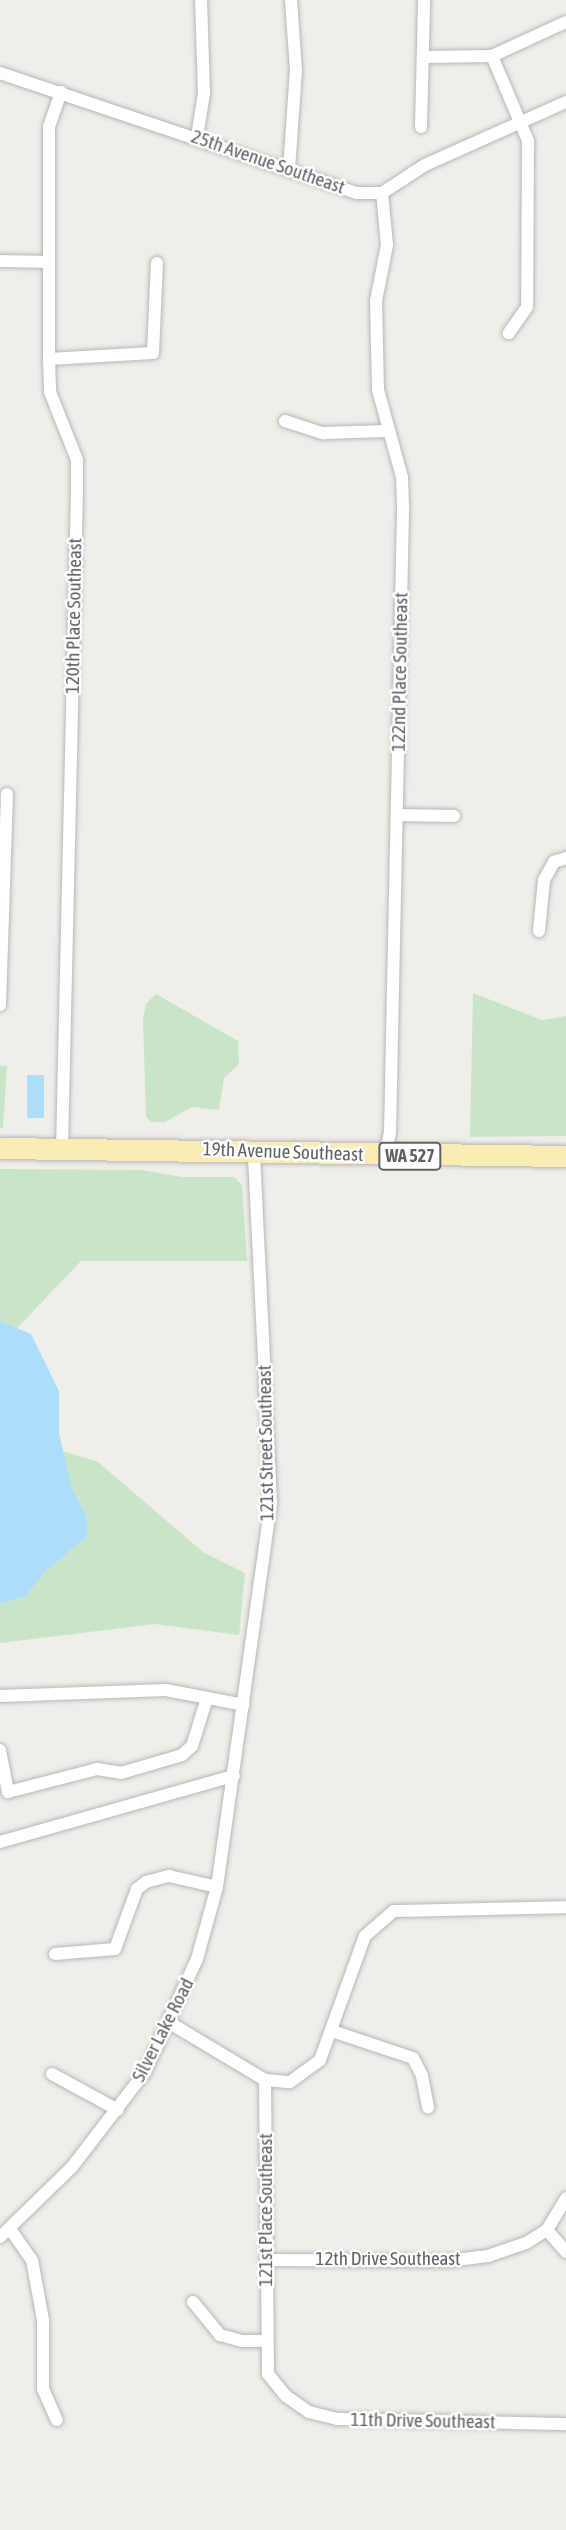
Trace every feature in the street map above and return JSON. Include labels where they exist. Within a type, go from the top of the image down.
[{"type":"main road","name":"19th Avenue Southeast","points":[[0,1148],[566,1156]]},
{"type":"street","points":[[197,137],[204,94],[201,0]]},
{"type":"street","points":[[289,170],[296,71],[290,0]]},
{"type":"street","points":[[421,127],[424,0]]},
{"type":"street","points":[[424,57],[492,56],[566,22]]},
{"type":"street","points":[[492,56],[528,141],[527,307],[509,333]]},
{"type":"street","name":"25th Avenue Southeast","points":[[0,73],[197,137],[356,194],[382,192]]},
{"type":"street","name":"120th Place Southeast","points":[[61,92],[49,127],[47,262],[50,392],[77,460],[62,1148]]},
{"type":"street","points":[[382,192],[425,164],[566,102]]},
{"type":"street","name":"122nd Place Southeast","points":[[382,192],[387,245],[376,301],[378,390],[387,431],[402,477],[404,512],[390,1132],[385,1155]]},
{"type":"street","points":[[0,261],[47,262]]},
{"type":"street","points":[[49,359],[153,353],[157,263]]},
{"type":"street","points":[[285,421],[323,433],[387,431]]},
{"type":"street","points":[[0,1005],[6,794]]},
{"type":"street","points":[[397,815],[454,816]]},
{"type":"street","points":[[539,932],[544,880],[554,862],[566,858]]},
{"type":"street","name":"121st Street Southeast","points":[[234,1776],[271,1503],[254,1150]]},
{"type":"street","points":[[0,1696],[166,1690],[244,1705]]},
{"type":"street","points":[[0,1750],[8,1792],[97,1769],[121,1773],[181,1755],[192,1746],[207,1698]]},
{"type":"street","points":[[0,1842],[234,1776]]},
{"type":"street","name":"Silver Lake Road","points":[[5,2233],[72,2167],[118,2110],[145,2072],[170,2023],[197,1959],[216,1886],[234,1776]]},
{"type":"street","points":[[55,1954],[116,1949],[137,1889],[146,1882],[169,1876],[216,1886]]},
{"type":"street","points":[[170,2023],[265,2080],[290,2082],[305,2074],[320,2060],[365,1936],[394,1911],[566,1906]]},
{"type":"street","points":[[332,2031],[413,2057],[422,2076],[428,2107]]},
{"type":"street","points":[[52,2074],[118,2110]]},
{"type":"street","name":"121st Place Southeast","points":[[265,2080],[268,2374],[286,2396]]},
{"type":"street","points":[[566,2198],[547,2230],[566,2252]]},
{"type":"street","name":"12th Drive Southeast","points":[[266,2260],[469,2259],[512,2249],[547,2230]]},
{"type":"street","points":[[5,2233],[32,2260],[43,2320],[43,2389],[57,2420]]},
{"type":"street","points":[[193,2302],[220,2334],[242,2342],[266,2341]]},
{"type":"street","name":"11th Drive Southeast","points":[[286,2396],[309,2412],[337,2419],[566,2424]]},
{"type":"green space","points":[[473,993],[542,1020],[566,1016],[566,1136],[470,1137]]},
{"type":"green space","points":[[156,994],[238,1041],[239,1064],[224,1078],[219,1110],[192,1107],[165,1122],[151,1122],[146,1117],[143,1018],[146,1004]]},
{"type":"green space","points":[[0,1066],[7,1066],[3,1128],[0,1128]]},
{"type":"green space","points":[[0,1169],[142,1170],[182,1177],[234,1177],[242,1185],[247,1261],[81,1261],[17,1328],[0,1321]]},
{"type":"green space","points":[[63,1451],[98,1462],[203,1552],[245,1573],[239,1635],[155,1624],[0,1643],[0,1604],[26,1596],[47,1570],[88,1536],[86,1515],[72,1488]]},
{"type":"water","points":[[27,1075],[44,1075],[44,1118],[27,1118]]},
{"type":"water","points":[[0,1321],[31,1334],[59,1391],[59,1433],[72,1488],[86,1515],[88,1536],[47,1570],[26,1596],[0,1604]]}]
